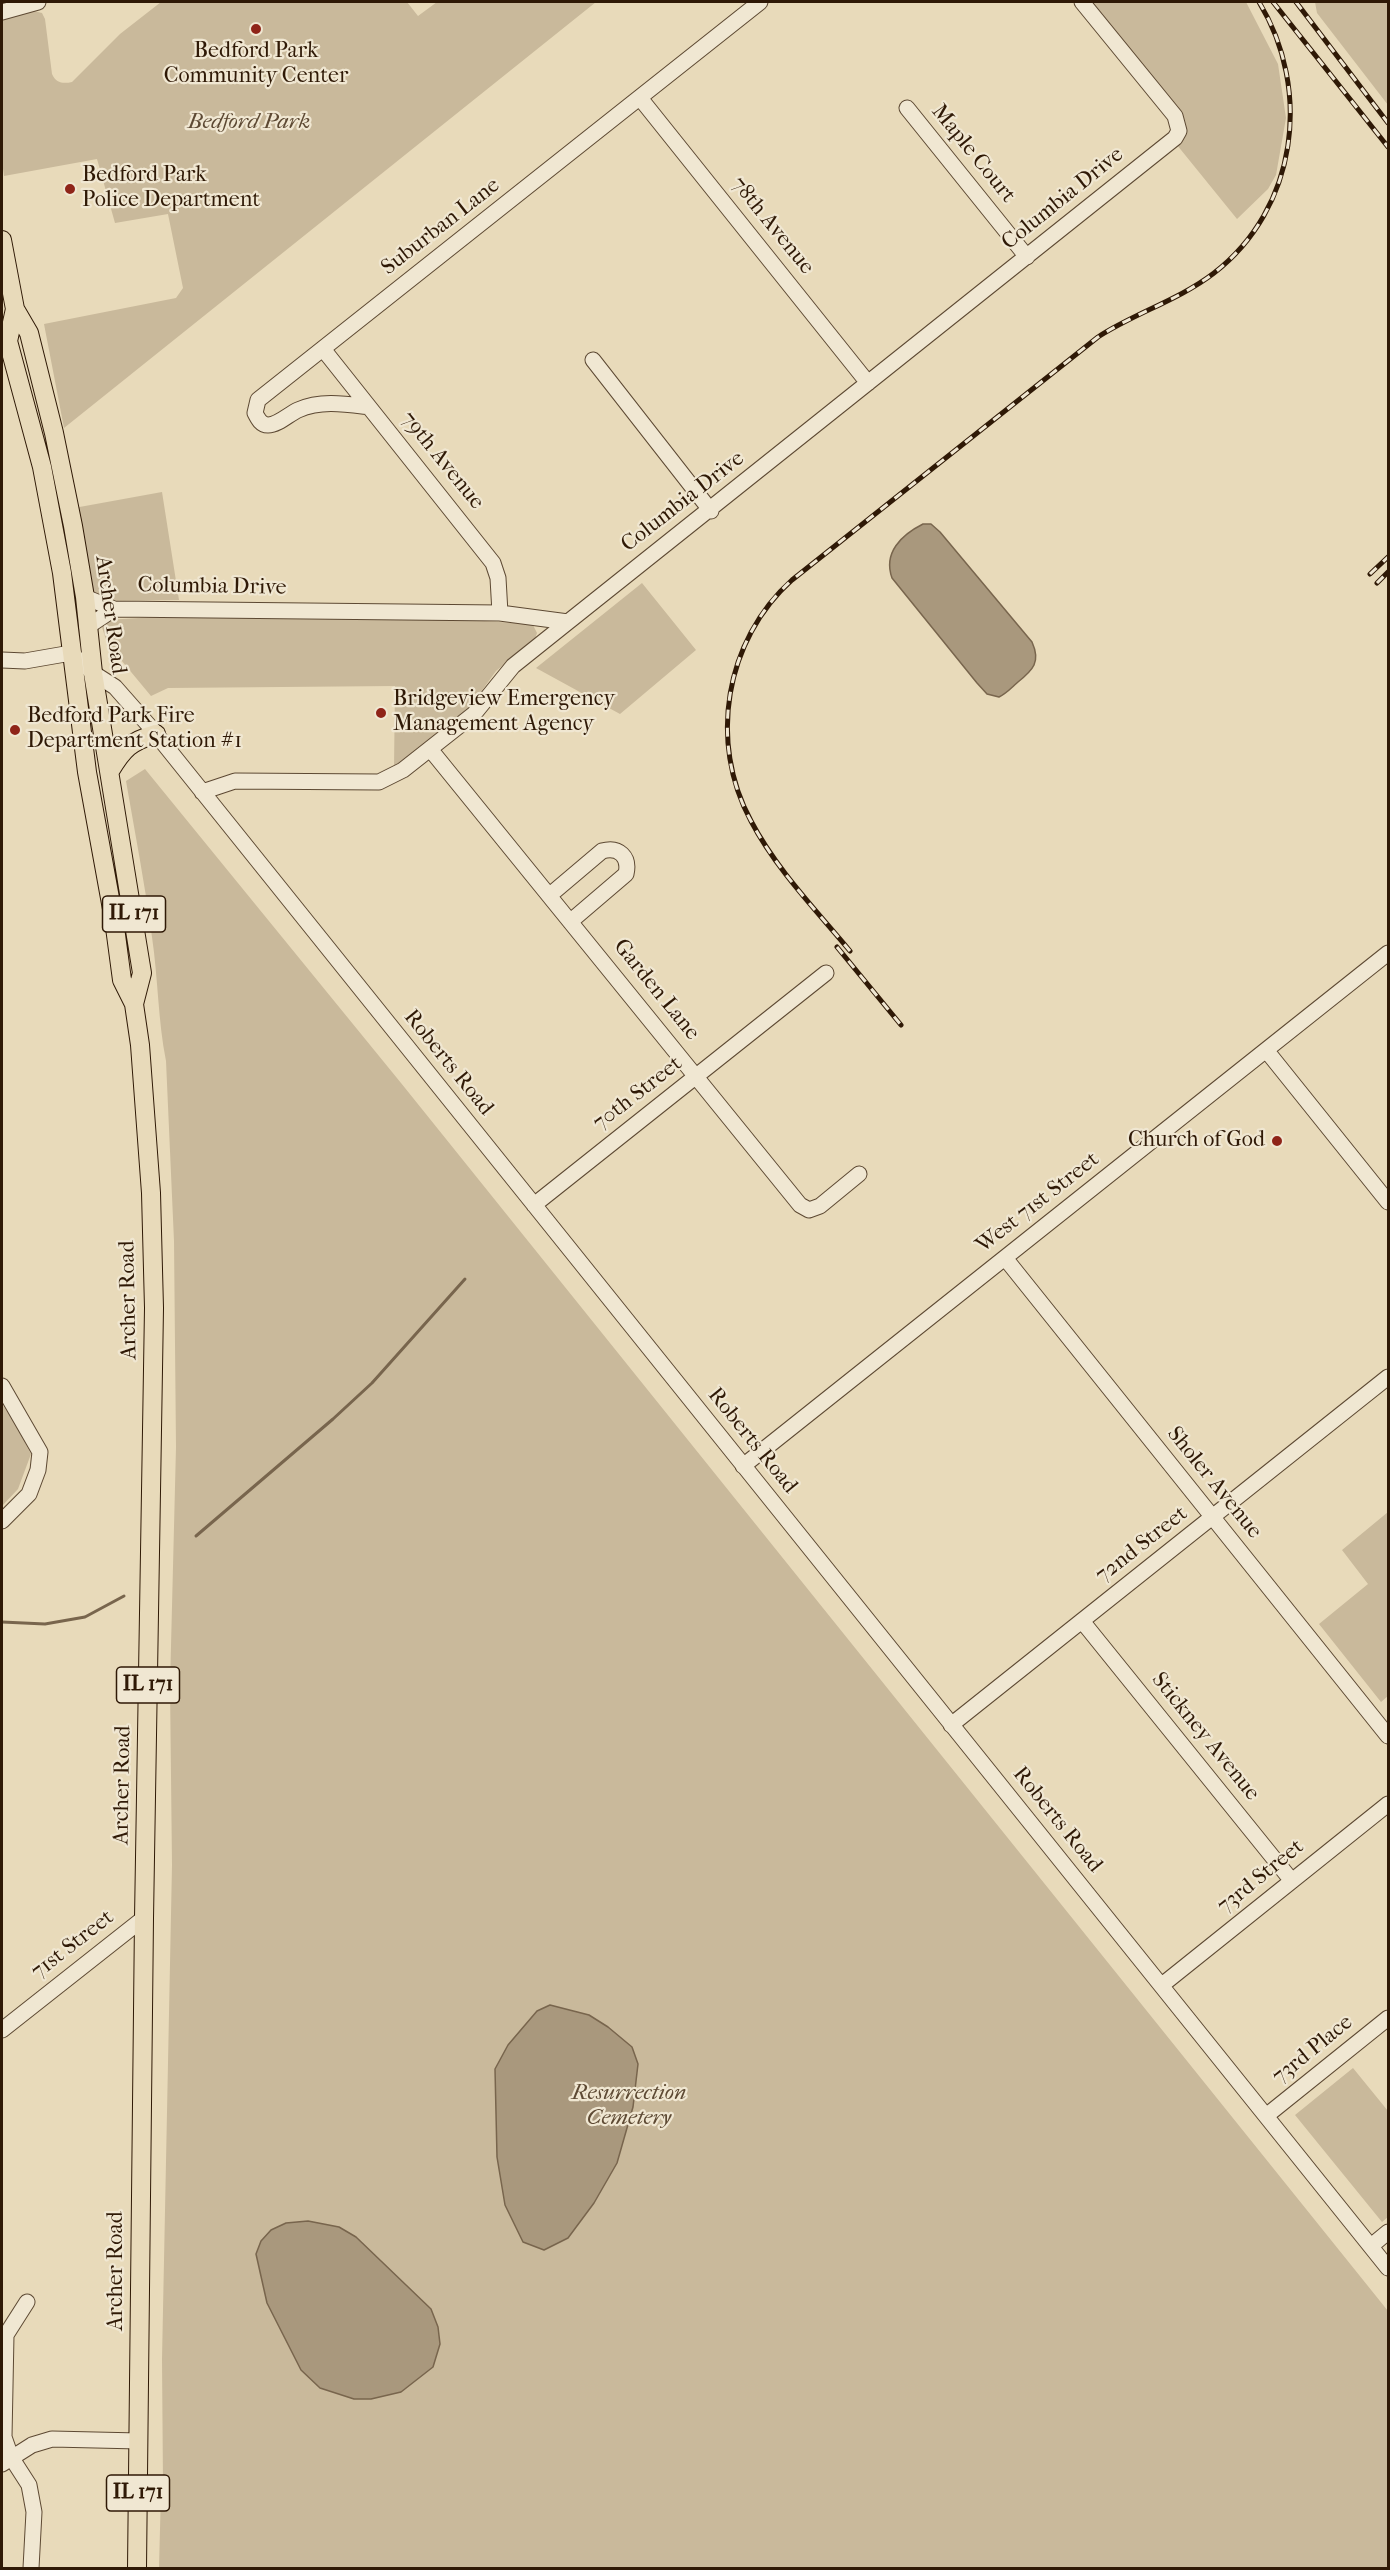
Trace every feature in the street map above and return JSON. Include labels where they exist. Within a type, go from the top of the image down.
[{"type":"main road","name":"Archer Road","points":[[2,240],[8,309],[8,341],[42,467],[62,573],[87,772],[123,980],[134,1004],[140,1045],[150,1182],[154,1308],[137,2568]]},
{"type":"main road","name":"Archer Road","points":[[8,309],[29,333],[52,423],[85,597],[93,673],[142,973],[134,1004]]},
{"type":"main road","points":[[110,771],[121,753],[131,744],[156,734]]},
{"type":"street","points":[[2,12],[38,2]]},
{"type":"street","name":"Suburban Lane","points":[[369,407],[333,403],[314,405],[298,410],[271,425],[260,422],[255,413],[258,400],[760,2]]},
{"type":"street","name":"Columbia Drive","points":[[85,597],[114,609],[500,613],[568,622],[711,511],[1166,145],[1179,131],[1175,117],[1082,2]]},
{"type":"street","name":"78th Avenue","points":[[640,98],[868,383]]},
{"type":"street","name":"Maple Court","points":[[907,108],[1027,257]]},
{"type":"street","name":"79th Avenue","points":[[323,349],[493,563],[498,578],[500,613]]},
{"type":"street","points":[[593,360],[711,511]]},
{"type":"street","name":"Columbia Drive","points":[[87,627],[114,609]]},
{"type":"street","points":[[202,792],[235,781],[380,782],[403,770],[483,705],[513,666],[568,622]]},
{"type":"street","points":[[2,660],[25,661],[71,653]]},
{"type":"street","name":"Roberts Road","points":[[71,653],[93,673],[115,687],[156,734],[1389,2268]]},
{"type":"street","name":"Garden Lane","points":[[430,749],[800,1205],[809,1210],[820,1206],[859,1174]]},
{"type":"street","points":[[550,895],[602,851],[611,848],[619,851],[625,858],[628,866],[626,874],[571,921]]},
{"type":"street","name":"West 71st Street","points":[[743,1466],[1389,953]]},
{"type":"street","name":"70th Street","points":[[534,1205],[826,973]]},
{"type":"street","points":[[1266,1050],[1389,1202]]},
{"type":"street","name":"Sholer Avenue","points":[[1005,1258],[1389,1736]]},
{"type":"street","name":"72nd Street","points":[[951,1725],[1389,1377]]},
{"type":"street","points":[[2,1386],[40,1452],[38,1470],[29,1494],[2,1521]]},
{"type":"street","name":"Stickney Avenue","points":[[1082,1621],[1292,1881]]},
{"type":"street","name":"73rd Street","points":[[1162,1985],[1389,1804]]},
{"type":"street","name":"71st Street","points":[[2,2030],[144,1918]]},
{"type":"street","name":"73rd Place","points":[[1266,2116],[1389,2018]]},
{"type":"street","points":[[1371,2246],[1389,2232]]},
{"type":"street","points":[[27,2302],[6,2335],[4,2437],[6,2460],[29,2485],[34,2512],[31,2568]]},
{"type":"street","points":[[6,2460],[32,2445],[52,2439],[139,2441]]},
{"type":"green space","name":"Bedford Park","points":[[161,2],[407,2],[418,16],[437,2],[596,2],[64,428],[44,324],[176,298],[183,288],[168,214],[115,223],[97,159],[4,176],[2,161],[2,17],[34,11],[42,13],[45,19],[52,74],[58,81],[69,83],[120,34]]},
{"type":"green space","points":[[1090,2],[1246,2],[1278,64],[1286,118],[1276,175],[1268,189],[1237,219],[1177,145],[1184,132],[1183,117]]},
{"type":"green space","points":[[1315,2],[1388,2],[1388,105],[1317,13]]},
{"type":"green space","points":[[162,492],[179,600],[108,601],[94,596],[74,508]]},
{"type":"green space","points":[[642,583],[696,650],[620,714],[536,668]]},
{"type":"green space","points":[[187,615],[441,618],[528,624],[533,625],[537,633],[535,639],[496,671],[470,707],[394,768],[395,686],[168,688],[151,696],[107,643],[102,627],[107,624],[106,620]]},
{"type":"green space","name":"Resurrection Cemetery","points":[[145,769],[401,1083],[1388,2311],[1388,2568],[159,2568],[163,2485],[162,2359],[172,1865],[170,1686],[176,1447],[174,1241],[166,1061],[154,952],[126,781]]},
{"type":"green space","points":[[2,1404],[31,1454],[18,1489],[2,1506]]},
{"type":"green space","points":[[1388,1512],[1388,1696],[1381,1702],[1319,1624],[1368,1584],[1342,1550]]},
{"type":"green space","points":[[1353,2068],[1388,2111],[1388,2217],[1382,2222],[1295,2115]]},
{"type":"shaded area","points":[[923,524],[931,524],[940,532],[1032,642],[1036,655],[1034,665],[1028,674],[999,697],[987,694],[977,683],[892,578],[890,561],[896,546],[901,539]]},
{"type":"shaded area","points":[[550,2005],[589,2015],[608,2027],[632,2047],[638,2064],[633,2107],[617,2163],[594,2203],[568,2238],[544,2250],[523,2242],[505,2205],[497,2157],[495,2069],[508,2045],[537,2011]]},
{"type":"shaded area","points":[[308,2221],[339,2227],[356,2237],[431,2309],[438,2327],[440,2344],[433,2367],[401,2392],[371,2399],[354,2399],[320,2388],[301,2370],[267,2303],[256,2254],[261,2241],[271,2230],[286,2223]]},
{"type":"waterway","points":[[196,1536],[372,1383],[465,1279]]},
{"type":"waterway","points":[[2,1622],[45,1624],[85,1617],[124,1596]]},
{"type":"railway","points":[[850,951],[772,856],[751,821],[738,790],[730,758],[727,726],[730,693],[738,662],[751,632],[769,604],[792,580],[1098,337],[1200,283],[1242,246],[1264,215],[1279,182],[1288,146],[1290,109],[1286,72],[1276,36],[1259,2]]},
{"type":"railway","points":[[1273,2],[1388,147]]},
{"type":"railway","points":[[1296,2],[1388,123]]},
{"type":"railway","points":[[1370,574],[1388,557]]},
{"type":"railway","points":[[1377,583],[1388,572]]},
{"type":"railway","points":[[837,947],[901,1025]]},
{"type":"place","name":"Bedford Park Community Center","points":[[256,29]]},
{"type":"place","name":"Bedford Park Police Department","points":[[70,189]]},
{"type":"place","name":"Bridgeview Emergency Management Agency","points":[[381,713]]},
{"type":"place","name":"Bedford Park Fire Department Station #1","points":[[15,730]]},
{"type":"place","name":"Church of God","points":[[1277,1141]]}]
